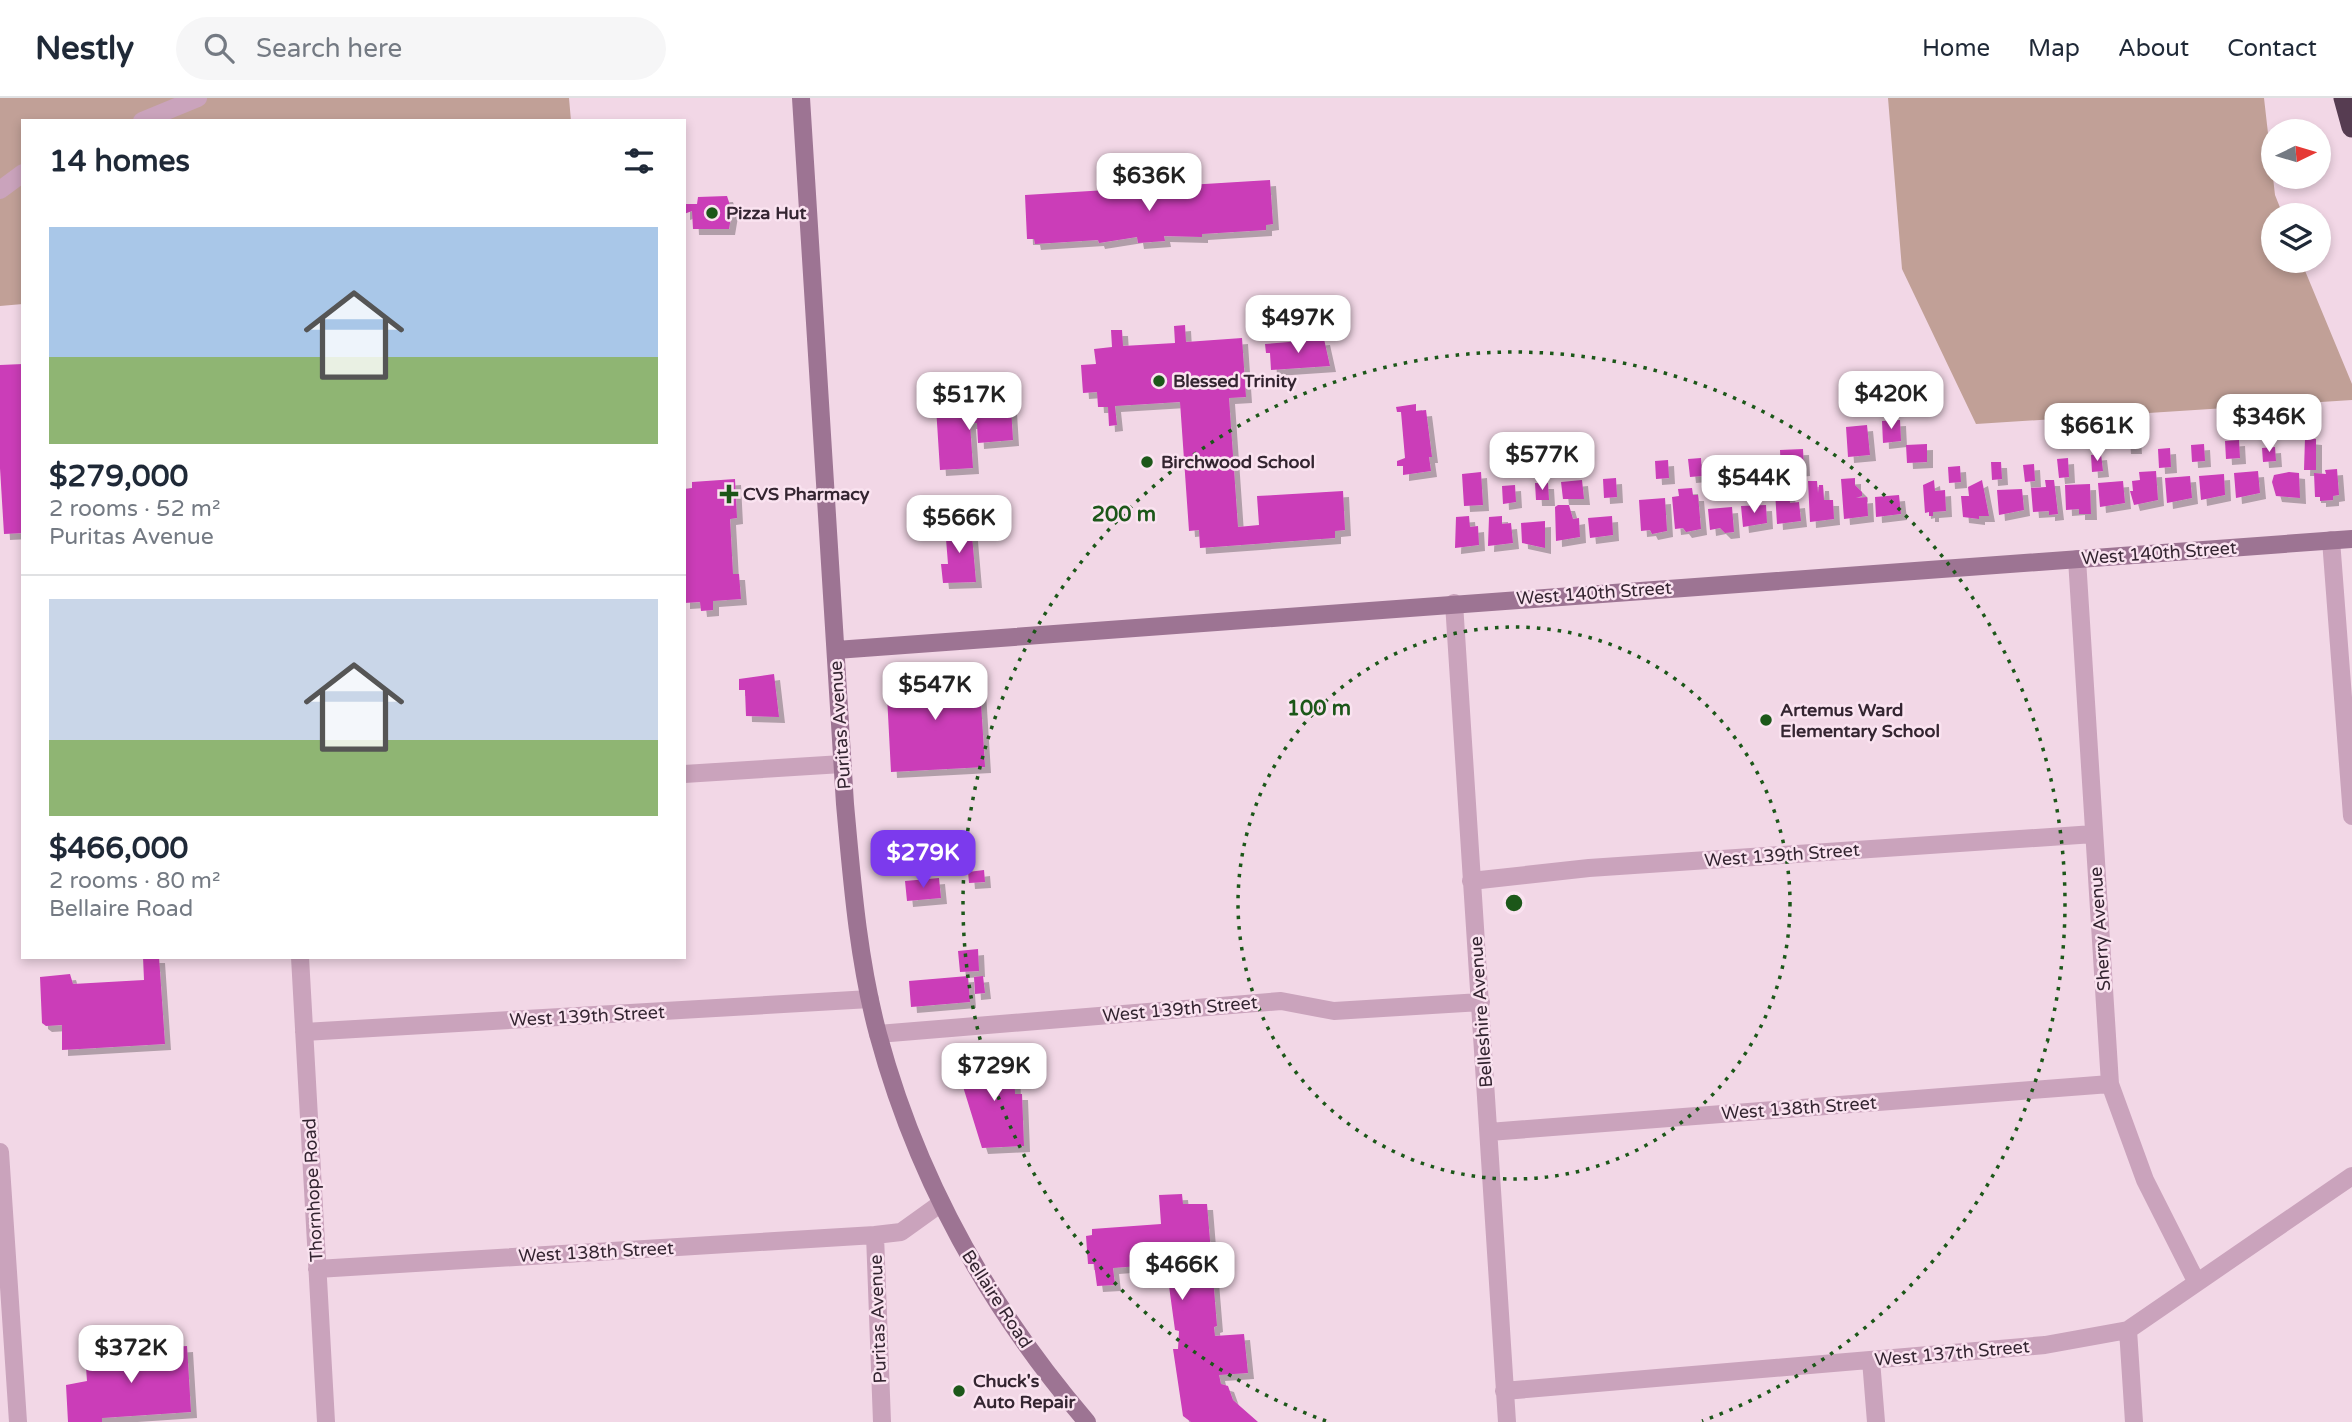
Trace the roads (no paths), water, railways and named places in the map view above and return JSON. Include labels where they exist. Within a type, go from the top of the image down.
[{"type":"highway","points":[[2344,98],[2352,127]]},
{"type":"street","points":[[147,119],[198,98]]},
{"type":"street","name":"Puritas Avenue","points":[[801,98],[842,764],[855,912],[878,1034],[911,1132],[940,1204],[901,1232],[875,1235],[882,1422]]},
{"type":"street","points":[[0,190],[21,174]]},
{"type":"street","name":"West 140th Street","points":[[835,650],[2352,539]]},
{"type":"street","points":[[2332,540],[2352,816]]},
{"type":"street","name":"Sherry Avenue","points":[[2077,559],[2110,1084],[2145,1180],[2196,1282]]},
{"type":"street","name":"Belleshire Avenue","points":[[1454,603],[1507,1422]]},
{"type":"street","points":[[686,774],[842,764]]},
{"type":"street","name":"West 139th Street","points":[[1471,881],[1603,867],[2094,834]]},
{"type":"street","name":"Thornhope Road","points":[[300,959],[327,1422]]},
{"type":"street","name":"West 139th Street","points":[[304,1032],[870,999]]},
{"type":"street","name":"West 139th Street","points":[[878,1034],[1281,1001],[1334,1011],[1481,1002]]},
{"type":"street","name":"West 138th Street","points":[[1489,1132],[2110,1084]]},
{"type":"street","points":[[0,1152],[18,1422]]},
{"type":"street","name":"West 137th Street","points":[[1504,1391],[2045,1345],[2128,1330],[2352,1176]]},
{"type":"street","name":"Bellaire Road","points":[[940,1204],[981,1277],[1047,1375],[1087,1422]]},
{"type":"street","name":"West 138th Street","points":[[317,1269],[875,1235]]},
{"type":"street","points":[[2128,1330],[2134,1422]]},
{"type":"street","points":[[1871,1360],[1876,1422]]},
{"type":"place","name":"Pizza Hut","points":[[712,213]]},
{"type":"place","name":"Blessed Trinity","points":[[1159,381]]},
{"type":"place","name":"Birchwood School","points":[[1147,462]]},
{"type":"place","name":"CVS Pharmacy","points":[[729,494]]},
{"type":"place","name":"Artemus Ward Elementary School","points":[[1766,720]]},
{"type":"place","name":"Chuck's Auto Repair","points":[[959,1391]]}]
